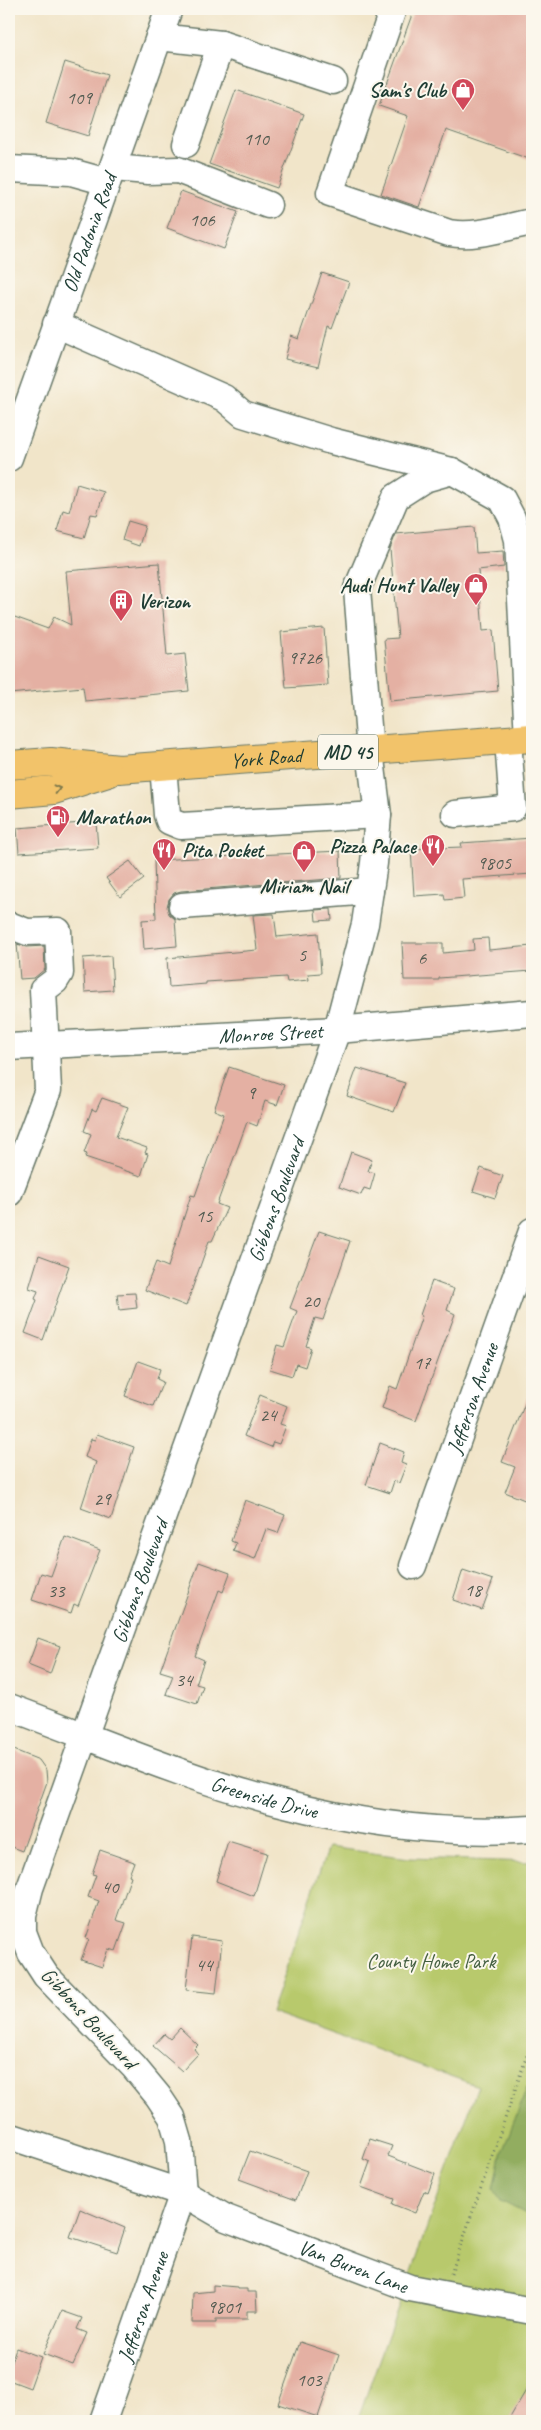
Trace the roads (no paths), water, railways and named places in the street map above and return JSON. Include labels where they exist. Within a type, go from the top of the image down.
[{"type":"main road","name":"York Road","points":[[9,765],[51,762],[119,769],[523,739]]},
{"type":"main road","name":"York Road","points":[[9,794],[54,790],[119,769]]},
{"type":"street","name":"Old Padonia Road","points":[[9,458],[169,9]]},
{"type":"street","points":[[392,9],[330,193],[464,236],[532,222]]},
{"type":"street","points":[[159,36],[220,44],[333,81]]},
{"type":"street","points":[[186,144],[220,44]]},
{"type":"street","points":[[9,169],[110,175],[178,170],[268,205]]},
{"type":"street","points":[[56,324],[224,398],[243,414],[331,441],[452,471],[502,499],[512,518],[518,540],[523,739],[522,807],[455,814]]},
{"type":"street","name":"Gibbons Boulevard","points":[[183,2193],[179,2141],[172,2117],[158,2096],[134,2067],[46,1976],[31,1953],[23,1932],[23,1916],[30,1888],[337,1030],[361,942],[370,892],[378,815],[370,751],[357,589],[396,497],[424,479],[452,471]]},
{"type":"street","points":[[163,766],[167,815],[169,821],[181,826],[378,815]]},
{"type":"street","points":[[182,906],[370,892]]},
{"type":"street","points":[[9,924],[27,932],[58,931],[60,973],[55,981],[43,990],[48,1090],[9,1193]]},
{"type":"street","name":"Monroe Street","points":[[9,1047],[47,1047],[337,1030],[532,1012]]},
{"type":"street","name":"Jefferson Avenue","points":[[413,1566],[532,1231]]},
{"type":"street","name":"Greenside Drive","points":[[9,1707],[249,1794],[319,1812],[410,1826],[478,1830],[532,1829]]},
{"type":"street","points":[[9,2136],[183,2193]]},
{"type":"street","name":"Jefferson Avenue","points":[[103,2421],[183,2193]]},
{"type":"street","name":"Van Buren Lane","points":[[183,2193],[226,2218],[410,2288],[532,2311]]},
{"type":"place","name":"Sam's Club","points":[[463,111]]},
{"type":"place","name":"Audi Hunt Valley","points":[[476,606]]},
{"type":"place","name":"Verizon","points":[[121,622]]},
{"type":"place","name":"Marathon","points":[[58,838]]},
{"type":"place","name":"Pizza Palace","points":[[433,867]]},
{"type":"place","name":"Pita Pocket","points":[[164,871]]},
{"type":"place","name":"Miriam Nail","points":[[304,873]]},
{"type":"park label","name":"County Home Park","points":[[431,1961]]}]
